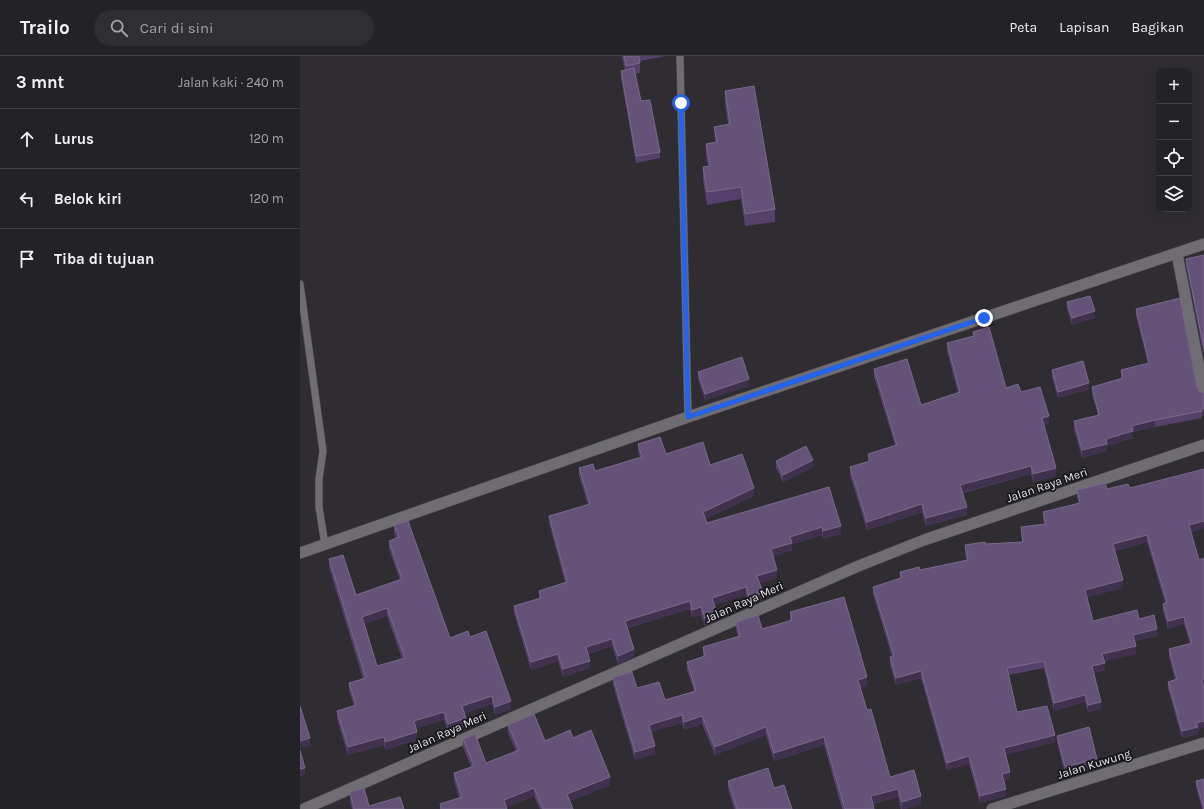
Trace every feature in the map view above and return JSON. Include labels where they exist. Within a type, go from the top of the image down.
[{"type":"street","points":[[300,553],[688,417],[1204,244]]},
{"type":"street","points":[[1177,254],[1204,392]]},
{"type":"street","name":"Jalan Raya Meri","points":[[304,809],[889,553],[1204,445]]},
{"type":"street","name":"Jalan Kuwung","points":[[992,809],[1204,743]]},
{"type":"lane","points":[[680,56],[688,417]]},
{"type":"lane","points":[[300,284],[323,451],[319,479],[319,507],[325,545]]},
{"type":"building","points":[[624,56],[639,56],[640,63],[626,66]]},
{"type":"building","points":[[634,68],[641,101],[650,100],[660,152],[636,156],[621,71]]},
{"type":"building","points":[[754,86],[775,209],[745,214],[741,187],[707,192],[703,167],[710,166],[706,144],[717,142],[714,127],[730,124],[725,91]]},
{"type":"building","points":[[1204,255],[1204,349],[1186,259]]},
{"type":"building","points":[[1090,296],[1095,311],[1072,318],[1067,302]]},
{"type":"building","points":[[1180,298],[1197,387],[1199,391],[1202,393],[1204,392],[1204,408],[1202,411],[1132,426],[1133,431],[1106,439],[1107,444],[1082,450],[1074,421],[1099,415],[1092,387],[1123,378],[1121,370],[1149,363],[1136,309]]},
{"type":"building","points":[[989,327],[1006,388],[1018,384],[1021,392],[1040,387],[1049,416],[1042,418],[1056,468],[1033,474],[1031,466],[960,485],[967,507],[926,518],[922,504],[867,522],[850,467],[870,461],[868,454],[897,445],[874,369],[907,359],[921,405],[960,392],[947,343],[974,336],[973,332]]},
{"type":"building","points":[[742,357],[749,379],[705,394],[698,372]]},
{"type":"building","points":[[1083,361],[1089,383],[1058,392],[1052,370]]},
{"type":"building","points":[[660,437],[666,454],[703,442],[710,465],[742,454],[754,488],[703,512],[707,523],[829,487],[841,526],[823,531],[822,527],[790,537],[792,543],[771,549],[777,570],[757,576],[763,593],[749,598],[746,587],[712,598],[717,613],[705,618],[701,607],[692,610],[690,601],[625,621],[634,649],[618,656],[612,639],[586,647],[590,661],[563,669],[558,654],[531,662],[514,606],[541,598],[539,591],[567,582],[549,516],[590,504],[579,468],[593,464],[595,471],[642,457],[638,444]]},
{"type":"building","points":[[806,446],[813,460],[783,475],[776,461]]},
{"type":"building","points":[[1204,469],[1204,521],[1189,525],[1199,560],[1204,558],[1204,679],[1202,680],[1204,688],[1204,721],[1196,723],[1198,727],[1182,731],[1168,682],[1177,679],[1169,649],[1192,643],[1184,617],[1168,621],[1163,604],[1167,602],[1147,535],[1113,544],[1123,580],[1085,590],[1093,621],[1137,610],[1139,619],[1154,615],[1157,629],[1133,635],[1136,646],[1102,654],[1105,663],[1092,666],[1101,702],[1088,705],[1085,695],[1054,703],[1044,661],[1007,668],[1017,712],[1047,706],[1055,735],[1004,748],[1010,772],[1002,774],[1006,789],[980,796],[969,756],[947,763],[921,671],[896,678],[890,657],[894,656],[873,587],[901,578],[900,572],[919,567],[920,570],[968,560],[965,545],[985,542],[985,544],[1023,542],[1021,527],[1046,524],[1043,512],[1080,503],[1077,490],[1105,483],[1107,489],[1128,484],[1130,488]]},
{"type":"building","points":[[408,521],[450,638],[468,631],[470,637],[486,631],[511,701],[495,707],[492,696],[462,706],[466,718],[448,724],[444,712],[414,721],[417,732],[385,742],[384,737],[348,747],[337,711],[356,705],[349,683],[366,678],[329,559],[343,555],[356,595],[402,579],[389,541],[399,537],[394,525]],"holes":[[[387,608],[405,658],[377,666],[362,617]]]},
{"type":"building","points":[[844,597],[867,677],[858,680],[867,710],[871,709],[890,777],[914,770],[921,796],[902,802],[898,789],[871,796],[874,809],[845,809],[824,737],[774,753],[766,727],[715,747],[702,716],[684,722],[682,715],[649,725],[655,746],[635,752],[613,677],[632,672],[637,688],[659,682],[665,700],[696,691],[687,662],[705,656],[703,647],[740,636],[736,622],[758,615],[762,629],[792,620],[790,612]]},
{"type":"building","points":[[300,706],[310,738],[300,741]]},
{"type":"building","points":[[534,714],[545,741],[570,730],[573,738],[591,730],[610,777],[567,794],[573,809],[543,809],[534,788],[504,800],[507,809],[441,809],[440,804],[462,797],[454,773],[474,766],[463,739],[475,734],[486,763],[519,750],[508,725]]},
{"type":"building","points":[[1089,727],[1097,759],[1065,767],[1057,736]]},
{"type":"building","points":[[300,750],[305,768],[300,769]]},
{"type":"building","points":[[768,768],[774,788],[784,785],[792,809],[737,809],[728,781]]},
{"type":"building","points":[[1204,779],[1204,809],[1196,781]]},
{"type":"building","points":[[364,788],[369,806],[400,797],[404,809],[354,809],[350,792]]},
{"type":"route","points":[[681,103],[688,417],[984,318]]}]
